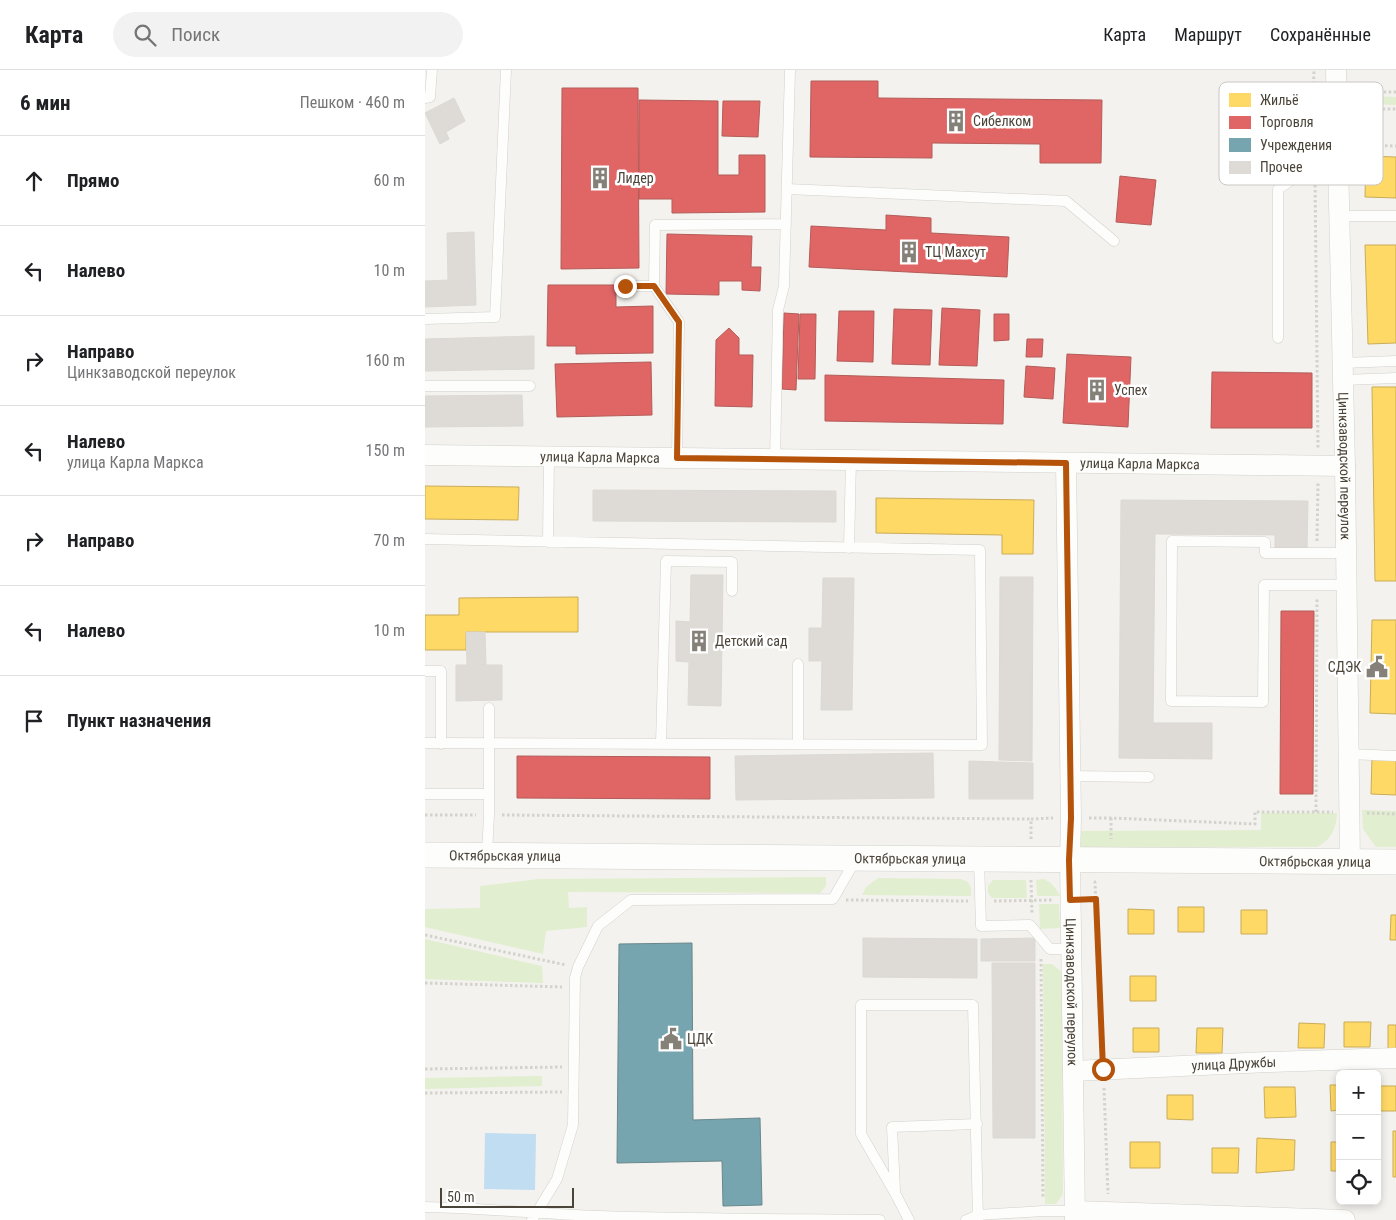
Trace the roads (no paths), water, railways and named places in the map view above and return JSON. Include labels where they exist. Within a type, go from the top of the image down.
[{"type":"street","name":"Цинкзаводской переулок","points":[[1336,70],[1340,82]]},
{"type":"street","name":"Цинкзаводской переулок","points":[[1342,185],[1339,216],[1347,553],[1350,862]]},
{"type":"street","name":"улица Карла Маркса","points":[[425,454],[1345,466]]},
{"type":"street","name":"Цинкзаводской переулок","points":[[1066,463],[1071,776],[1069,860],[1075,1216]]},
{"type":"street","name":"Октябрьская улица","points":[[425,855],[1396,862]]},
{"type":"street","name":"улица Дружбы","points":[[1073,1071],[1396,1058]]},
{"type":"street","points":[[1075,1216],[1109,1212],[1156,1217],[1345,1220]]},
{"type":"lane","points":[[425,98],[430,97],[432,70]]},
{"type":"lane","points":[[425,319],[495,318],[507,70]]},
{"type":"lane","points":[[775,459],[778,310],[784,286],[791,70]]},
{"type":"lane","points":[[1278,338],[1278,189],[1284,185]]},
{"type":"lane","points":[[787,188],[1067,201],[1114,241]]},
{"type":"lane","points":[[1339,216],[1396,216]]},
{"type":"lane","points":[[677,458],[679,322],[654,286],[655,226],[786,224]]},
{"type":"lane","points":[[625,286],[654,286]]},
{"type":"lane","points":[[1343,371],[1396,361]]},
{"type":"lane","points":[[1343,371],[1396,378]]},
{"type":"lane","points":[[425,386],[531,386]]},
{"type":"lane","points":[[548,542],[549,456]]},
{"type":"lane","points":[[849,548],[851,460]]},
{"type":"lane","points":[[425,539],[980,550],[983,745],[425,743]]},
{"type":"lane","points":[[1347,553],[1265,553],[1265,542],[1171,541],[1171,701],[1263,702],[1264,585],[1347,586]]},
{"type":"lane","points":[[661,744],[666,561],[732,562],[732,592]]},
{"type":"lane","points":[[798,664],[798,744]]},
{"type":"lane","points":[[425,671],[441,672],[441,744]]},
{"type":"lane","points":[[487,856],[489,708]]},
{"type":"lane","points":[[1348,754],[1396,756]]},
{"type":"lane","points":[[1071,776],[1149,777]]},
{"type":"lane","points":[[425,794],[489,794]]},
{"type":"lane","points":[[534,1217],[557,1179],[573,1125],[575,978],[598,926],[631,900],[833,899],[856,858]]},
{"type":"lane","points":[[979,859],[981,926],[1030,925],[1050,949],[1071,949]]},
{"type":"lane","points":[[909,1220],[861,1134],[861,1005],[973,1005],[978,1218]]},
{"type":"lane","points":[[895,1193],[892,1127],[977,1124]]},
{"type":"lane","points":[[425,1207],[472,1208],[534,1217],[601,1216],[880,1220]]},
{"type":"lane","points":[[966,1220],[1043,1211],[1075,1216]]},
{"type":"water","points":[[485,1133],[536,1134],[535,1190],[484,1189]]},
{"type":"place","name":"Сибелком","points":[[956,121]]},
{"type":"place","name":"Лидер","points":[[600,178]]},
{"type":"place","name":"ТЦ Махсут","points":[[909,252]]},
{"type":"place","name":"Успех","points":[[1097,390]]},
{"type":"place","name":"Детский сад","points":[[699,641]]},
{"type":"place","name":"СДЭК","points":[[1377,667]]},
{"type":"place","name":"ЦДК","points":[[671,1039]]}]
